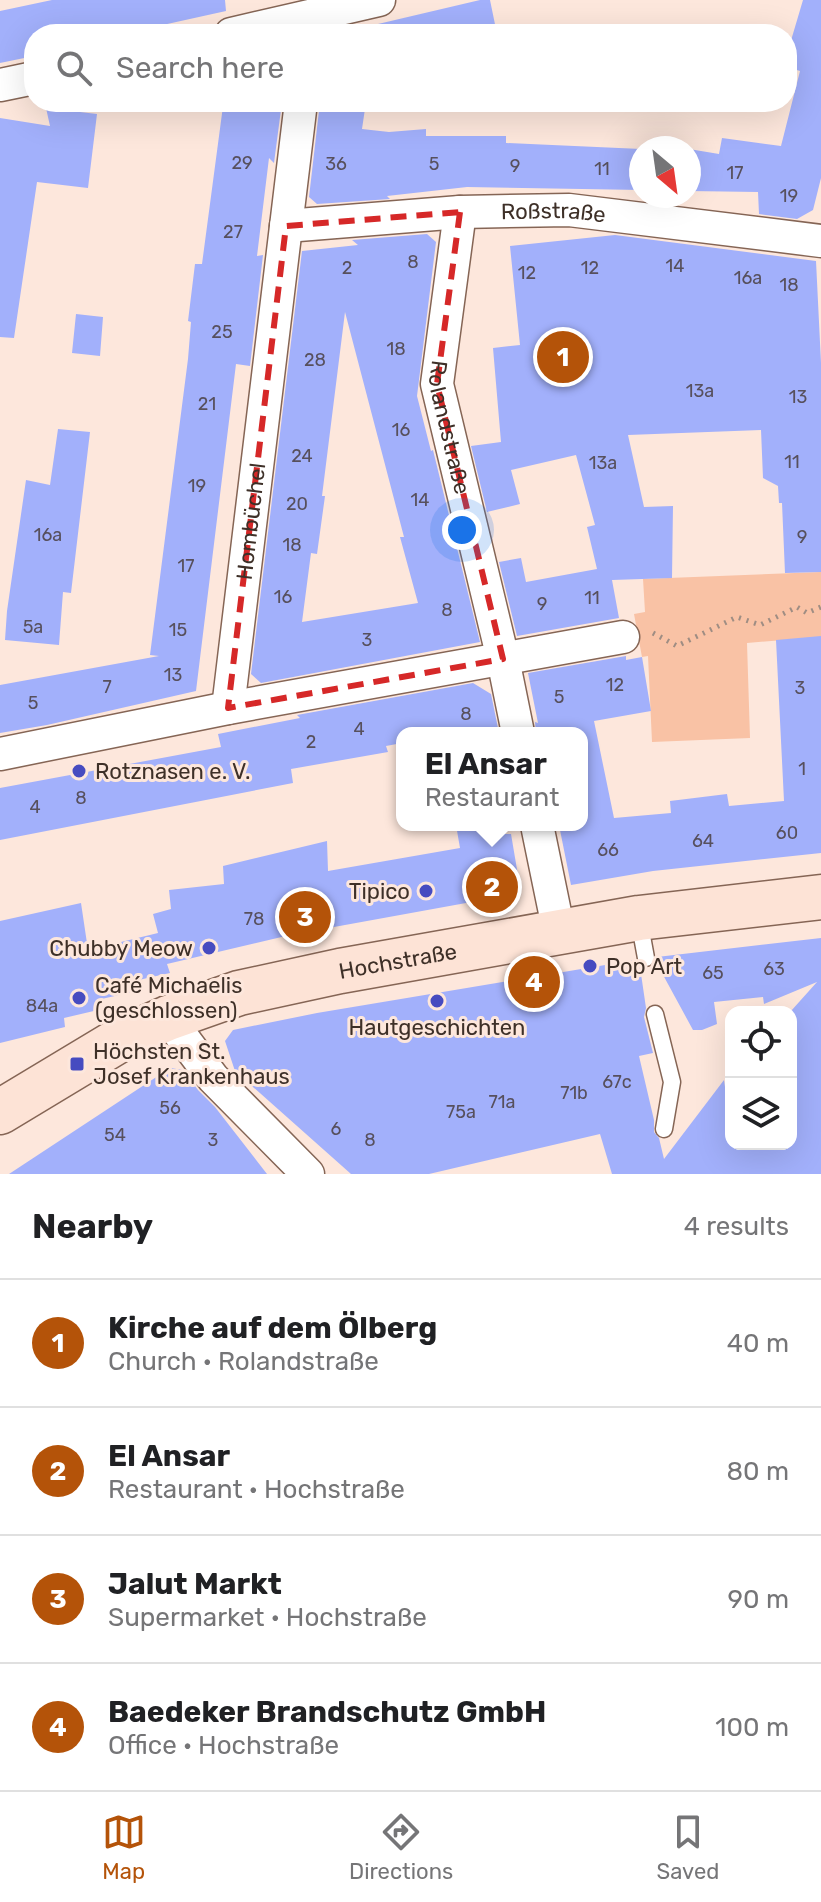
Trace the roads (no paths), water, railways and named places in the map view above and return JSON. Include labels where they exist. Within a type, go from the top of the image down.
[{"type":"main road","name":"Hochstraße","points":[[0,1112],[121,1039],[168,1018],[239,993],[340,971],[559,932],[642,938],[821,897]]},
{"type":"street","points":[[313,24],[379,0]]},
{"type":"street","points":[[0,85],[24,80]]},
{"type":"street","name":"Hombüchel","points":[[228,708],[300,112]]},
{"type":"street","name":"Roßstraße","points":[[286,226],[460,212],[569,210],[821,241]]},
{"type":"street","name":"Rolandstraße","points":[[460,212],[437,384],[517,727]]},
{"type":"street","points":[[0,754],[228,708],[623,637]]},
{"type":"street","points":[[538,831],[559,932]]},
{"type":"street","points":[[168,1018],[213,1078],[302,1172]]},
{"type":"lane","points":[[655,1014],[672,1082],[664,1129]]},
{"type":"place","name":"Kirche auf dem Ölberg","points":[[563,357]]},
{"type":"place","name":"Rotznasen e. V.","points":[[79,771]]},
{"type":"place","name":"El Ansar","points":[[492,887]]},
{"type":"place","name":"Tipico","points":[[426,891]]},
{"type":"place","name":"Jalut Markt","points":[[305,917]]},
{"type":"place","name":"Chubby Meow","points":[[209,948]]},
{"type":"place","name":"Pop Art","points":[[590,966]]},
{"type":"place","name":"Baedeker Brandschutz GmbH","points":[[534,982]]},
{"type":"place","name":"Café Michaelis (geschlossen)","points":[[79,998]]},
{"type":"place","name":"Hautgeschichten","points":[[437,1001]]},
{"type":"place","name":"Höchsten St. Josef Krankenhaus","points":[[77,1064]]}]
